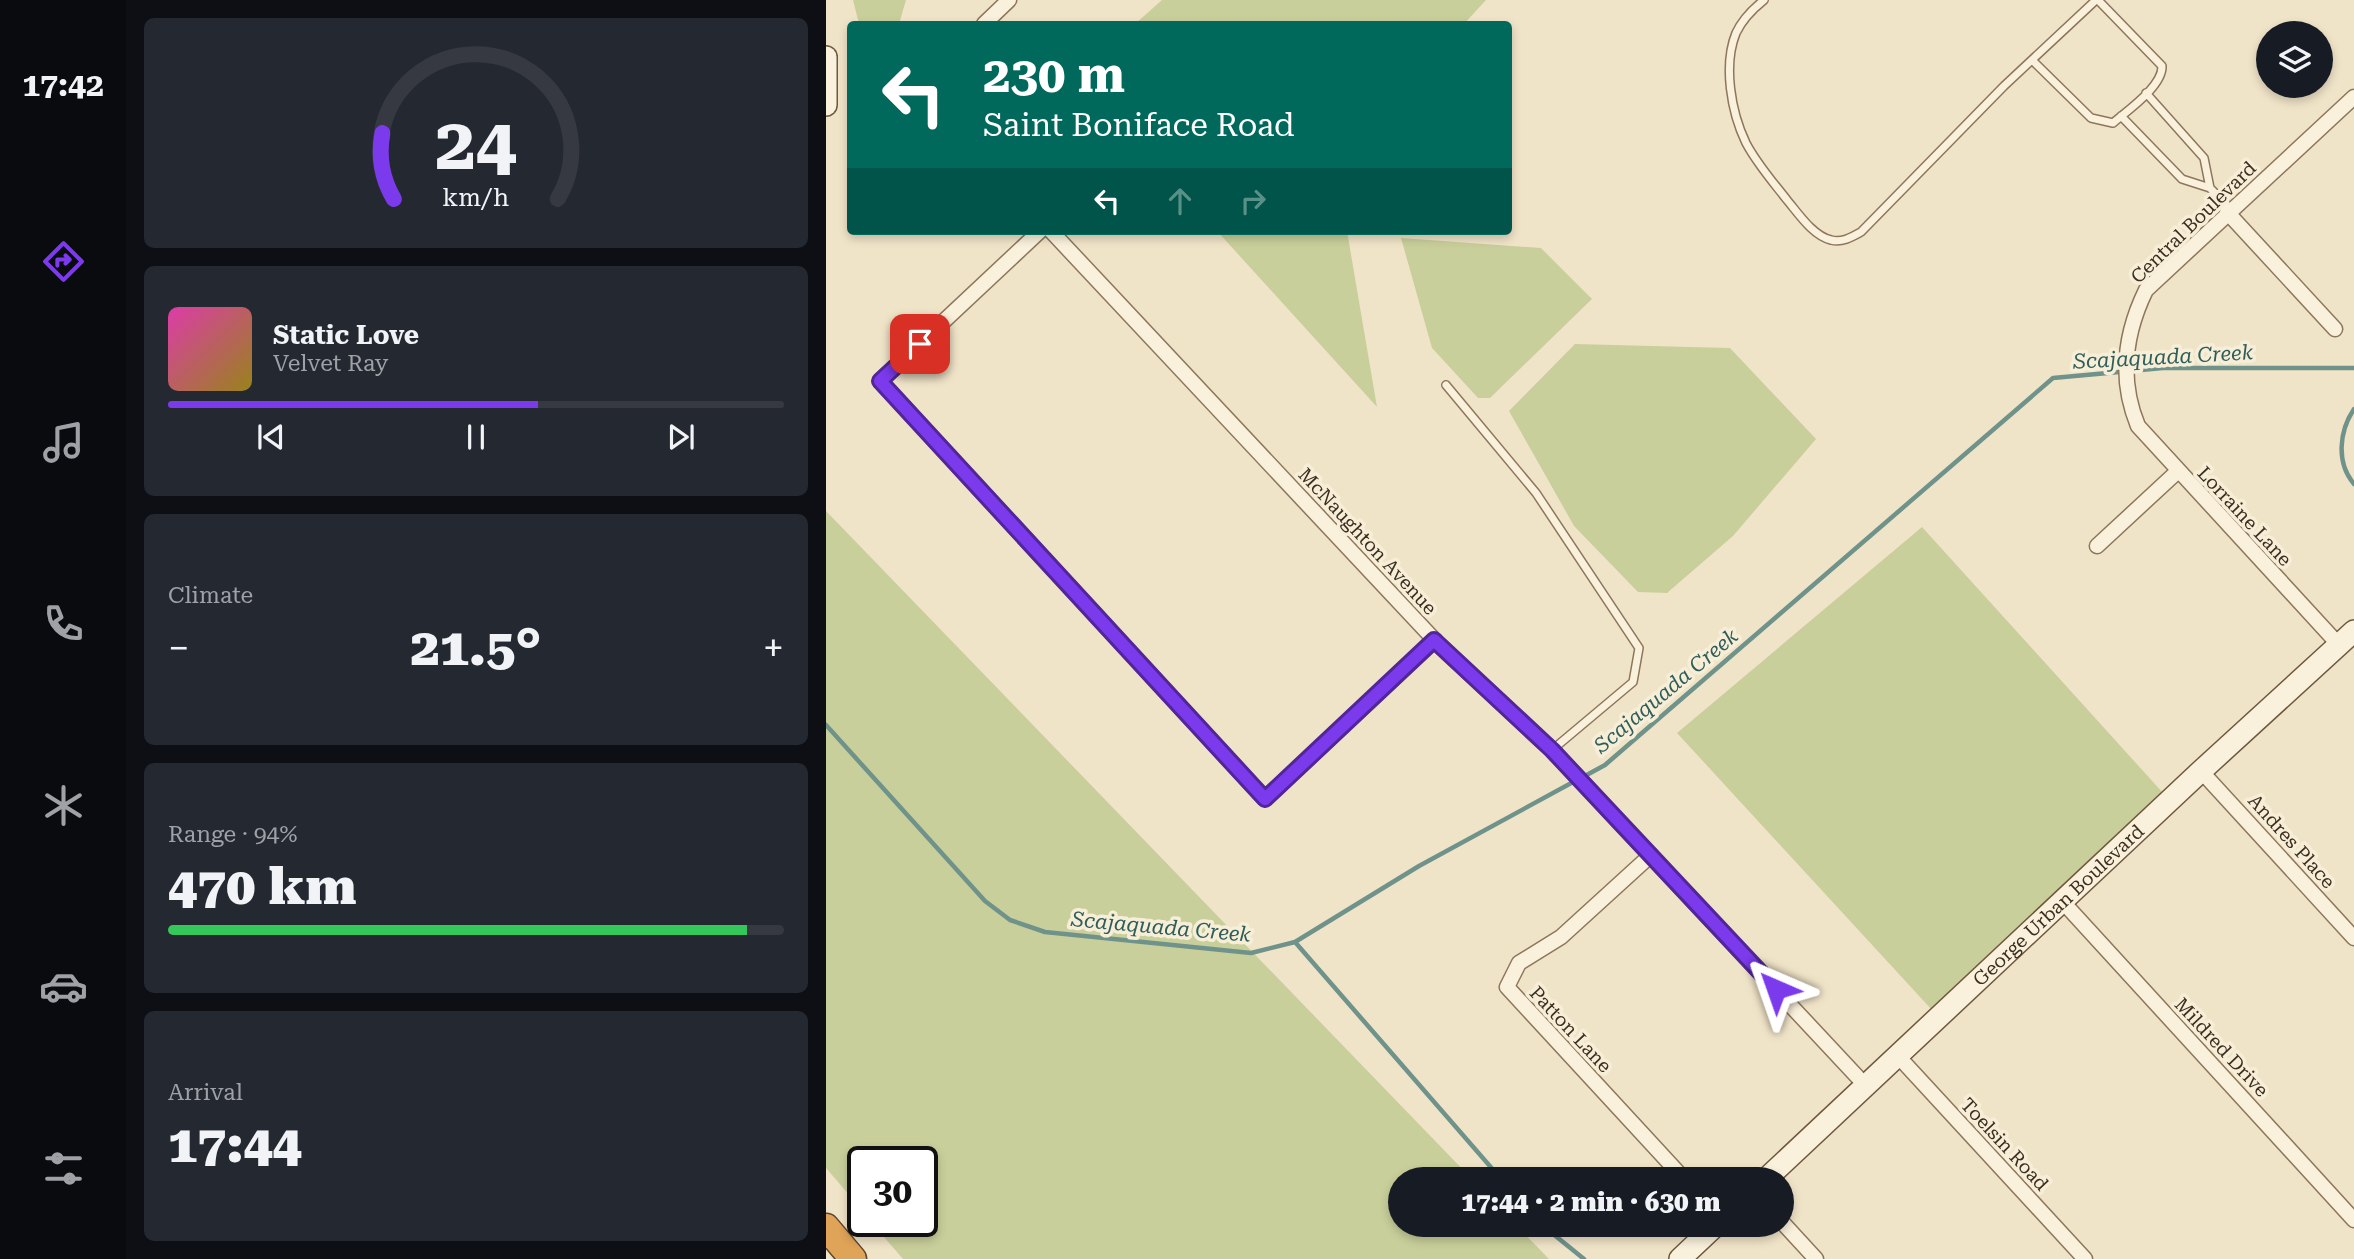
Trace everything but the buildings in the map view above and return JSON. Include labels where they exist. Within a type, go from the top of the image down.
[{"type":"highway","points":[[826,1227],[853,1259]]},
{"type":"street","points":[[988,21],[1009,0]]},
{"type":"street","points":[[826,57],[826,105]]},
{"type":"street","name":"Central Boulevard","points":[[2129,401],[2126,354],[2134,316],[2146,290],[2354,97]]},
{"type":"street","points":[[2229,211],[2335,329]]},
{"type":"street","points":[[1036,235],[880,381],[1265,799],[1434,640]]},
{"type":"street","name":"McNaughton Avenue","points":[[1055,235],[1434,640],[1552,750],[1865,1085]]},
{"type":"street","name":"Lorraine Lane","points":[[2129,401],[2138,426],[2178,471],[2346,638]]},
{"type":"street","points":[[2097,546],[2178,471]]},
{"type":"street","name":"George Urban Boulevard","points":[[1779,1167],[2346,638]]},
{"type":"street","name":"Andres Place","points":[[2201,771],[2354,938]]},
{"type":"street","name":"Patton Lane","points":[[1651,855],[1561,937],[1519,963],[1507,987],[1673,1167]]},
{"type":"street","name":"Mildred Drive","points":[[2062,901],[2354,1220]]},
{"type":"street","name":"Toelsin Road","points":[[1897,1055],[2085,1259]]},
{"type":"street","points":[[1794,1235],[1816,1259]]},
{"type":"street","points":[[1680,1259],[1703,1237]]},
{"type":"lane","points":[[1765,0],[1741,24],[1731,49],[1730,70],[1738,124],[1758,163],[1800,216],[1820,235],[1830,240],[1844,240],[1861,232],[2032,60],[2097,0],[2162,66],[2162,73],[2156,84],[2113,123],[2091,118],[2032,60]]},
{"type":"lane","points":[[2146,93],[2203,158],[2210,188],[2229,211]]},
{"type":"lane","points":[[2121,116],[2182,179],[2210,188]]},
{"type":"lane","points":[[1446,384],[1536,493],[1639,648],[1633,682],[1552,750]]},
{"type":"green space","points":[[853,0],[906,0],[900,21],[858,21]]},
{"type":"green space","points":[[1162,0],[1486,0],[1467,21],[1138,21]]},
{"type":"green space","points":[[1221,235],[1348,235],[1377,407]]},
{"type":"green space","points":[[1401,238],[1541,248],[1592,299],[1490,398],[1478,398],[1432,348]]},
{"type":"green space","points":[[1575,344],[1730,348],[1816,439],[1733,536],[1667,593],[1638,592],[1574,526],[1509,411]]},
{"type":"green space","points":[[826,511],[1460,1167],[1388,1167],[1388,1237],[1528,1237],[1549,1259],[903,1259],[884,1237],[938,1237],[938,1146],[847,1146],[847,1192],[826,1168]]},
{"type":"green space","points":[[1922,527],[2164,794],[1932,1010],[1677,733]]},
{"type":"waterway","name":"Scajaquada Creek","points":[[1583,777],[1605,765],[2053,378],[2163,368],[2354,368]]},
{"type":"waterway","points":[[2354,409],[2345,427],[2342,447],[2344,467],[2354,484]]},
{"type":"waterway","name":"Scajaquada Creek","points":[[826,725],[985,901],[1010,920],[1045,932],[1251,953],[1295,942],[1419,866],[1575,781]]},
{"type":"waterway","points":[[1295,942],[1491,1167]]},
{"type":"waterway","points":[[1557,1237],[1584,1259]]},
{"type":"route","points":[[920,344],[880,381],[1265,799],[1434,640],[1552,750],[1776,989]]}]
